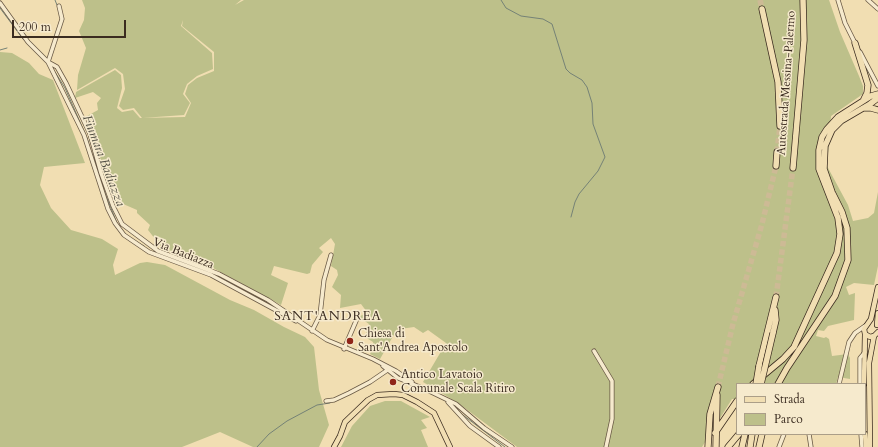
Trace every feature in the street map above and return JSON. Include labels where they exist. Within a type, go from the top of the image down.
[{"type":"highway","name":"Autostrada Messina-Palermo","points":[[793,168],[803,58],[803,0]]},
{"type":"highway","name":"Autostrada Messina-Palermo","points":[[762,9],[778,82],[780,126]]},
{"type":"highway","points":[[855,43],[868,85],[866,96],[861,106]]},
{"type":"highway","points":[[861,106],[871,96],[878,94]]},
{"type":"highway","points":[[755,383],[783,359],[796,342],[837,253],[840,234],[837,214],[830,193],[819,169],[819,152],[822,138],[835,120],[878,98]]},
{"type":"highway","points":[[861,106],[878,110]]},
{"type":"highway","name":"Autostrada Messina-Palermo","points":[[776,166],[778,152]]},
{"type":"highway","points":[[779,383],[835,296],[845,272],[848,254],[847,228],[842,212],[830,193]]},
{"type":"highway","points":[[761,383],[773,333],[776,300]]},
{"type":"highway","points":[[754,383],[773,320]]},
{"type":"highway","points":[[707,447],[710,414],[718,387]]},
{"type":"highway","points":[[715,399],[716,447]]},
{"type":"highway","points":[[707,447],[736,402]]},
{"type":"highway","points":[[728,447],[739,435]]},
{"type":"highway","points":[[742,447],[745,435]]},
{"type":"highway","points":[[750,447],[752,435]]},
{"type":"highway","points":[[759,447],[762,435]]},
{"type":"main road","points":[[864,383],[866,324],[871,319],[878,287]]},
{"type":"main road","points":[[866,324],[874,323],[878,326],[878,313]]},
{"type":"main road","points":[[865,334],[870,337],[877,334]]},
{"type":"main road","points":[[870,447],[869,369],[871,348],[877,334]]},
{"type":"main road","points":[[334,447],[346,420],[373,397],[400,394],[422,404],[434,414],[450,447]]},
{"type":"main road","points":[[865,435],[866,447]]},
{"type":"street","points":[[838,0],[845,24],[878,86]]},
{"type":"street","points":[[868,0],[878,9]]},
{"type":"street","name":"Via Badiazza","points":[[0,3],[24,38],[48,62],[56,67],[87,127],[101,173],[119,220],[134,234],[152,247],[167,255],[219,274],[268,300],[312,331],[344,349],[380,363],[446,400]]},
{"type":"street","points":[[48,62],[62,19],[59,6]]},
{"type":"street","name":"Via Badiazza","points":[[48,62],[84,135],[95,173],[115,223],[127,238],[149,252],[210,276],[299,322]]},
{"type":"street","points":[[149,252],[152,247]]},
{"type":"street","points":[[312,331],[320,315],[324,280],[331,255]]},
{"type":"street","points":[[344,349],[356,322]]},
{"type":"street","points":[[839,383],[848,344],[855,333],[866,324]]},
{"type":"street","points":[[855,333],[865,334]]},
{"type":"street","points":[[594,351],[612,381],[612,419],[606,447]]},
{"type":"street","points":[[860,383],[860,358],[865,351]]},
{"type":"street","points":[[326,401],[344,396],[370,382],[389,369]]},
{"type":"street","points":[[446,400],[470,426],[499,447]]},
{"type":"street","points":[[446,400],[512,447]]},
{"type":"street","points":[[779,447],[784,435]]},
{"type":"street","points":[[809,435],[811,447]]},
{"type":"street","points":[[861,435],[862,447]]},
{"type":"green space","points":[[82,0],[241,0],[235,5],[244,0],[829,0],[840,32],[863,86],[863,94],[831,116],[827,166],[848,205],[853,221],[868,218],[874,213],[878,192],[878,266],[874,285],[854,283],[846,287],[849,295],[855,293],[854,320],[828,326],[824,331],[818,330],[816,336],[826,337],[829,339],[832,356],[848,354],[850,358],[850,379],[838,377],[836,383],[736,383],[736,399],[732,399],[702,447],[517,447],[458,403],[423,382],[446,343],[428,330],[423,333],[414,327],[400,329],[396,331],[380,359],[370,354],[374,346],[373,342],[365,337],[369,324],[359,317],[367,312],[361,304],[340,308],[341,295],[332,287],[338,275],[337,270],[331,266],[335,244],[331,238],[319,248],[323,252],[312,265],[310,273],[307,274],[274,266],[271,275],[288,283],[281,305],[202,262],[163,249],[148,230],[150,225],[137,213],[137,210],[114,200],[103,171],[95,134],[87,116],[98,110],[97,103],[101,98],[93,92],[75,98],[76,92],[115,70],[121,75],[122,88],[117,108],[122,112],[133,110],[140,118],[142,118],[134,108],[123,110],[119,106],[125,89],[123,74],[115,68],[77,90],[78,75],[86,48],[79,31],[84,20],[85,8]],"holes":[[[183,20],[182,26],[214,52],[214,71],[197,78],[188,85],[185,94],[191,103],[185,117],[143,118],[184,115],[190,103],[183,94],[187,84],[197,76],[213,69],[212,53],[181,26]]]},
{"type":"green space","points":[[0,52],[12,53],[29,63],[39,74],[53,80],[85,163],[44,167],[40,185],[51,208],[71,230],[102,239],[118,249],[113,265],[115,275],[140,263],[147,262],[165,265],[230,300],[254,310],[305,337],[314,347],[319,390],[329,425],[319,447],[253,447],[220,432],[182,447],[0,447]]},
{"type":"green space","points":[[385,401],[401,401],[430,417],[421,420],[427,428],[421,430],[428,447],[341,447],[352,426],[370,406]]},
{"type":"waterway","points":[[55,0],[57,5]]},
{"type":"waterway","points":[[501,0],[506,8],[521,16],[543,19],[552,24],[566,69],[582,80],[587,87],[592,103],[593,124],[605,157],[598,171],[579,194],[571,217]]},
{"type":"waterway","name":"Fiumara Badiazza","points":[[0,8],[23,39]]},
{"type":"waterway","points":[[0,50],[7,48]]},
{"type":"waterway","name":"Fiumara Badiazza","points":[[55,72],[65,88],[87,138],[92,155]]},
{"type":"waterway","name":"Fiumara Badiazza","points":[[104,191],[117,223]]},
{"type":"waterway","name":"Fiumara Badiazza","points":[[121,229],[127,235]]},
{"type":"waterway","name":"Fiumara Badiazza","points":[[140,244],[144,246]]},
{"type":"waterway","name":"Fiumara Badiazza","points":[[191,266],[201,269]]},
{"type":"waterway","name":"Fiumara Badiazza","points":[[208,272],[270,305]]},
{"type":"waterway","points":[[257,447],[269,434],[287,421],[317,405],[330,403]]},
{"type":"waterway","name":"Fiumara Badiazza","points":[[459,412],[505,447]]},
{"type":"tunnel","points":[[760,0],[762,9]]},
{"type":"tunnel","points":[[777,152],[780,126]]},
{"type":"tunnel","points":[[718,387],[733,324],[762,224],[776,166]]},
{"type":"tunnel","points":[[776,297],[793,168]]},
{"type":"place","name":"Chiesa di Sant'Andrea Apostolo","points":[[350,341]]},
{"type":"place","name":"Antico Lavatoio Comunale Scala Ritiro","points":[[393,382]]},
{"type":"district","name":"SANT'ANDREA","points":[[328,317]]}]
